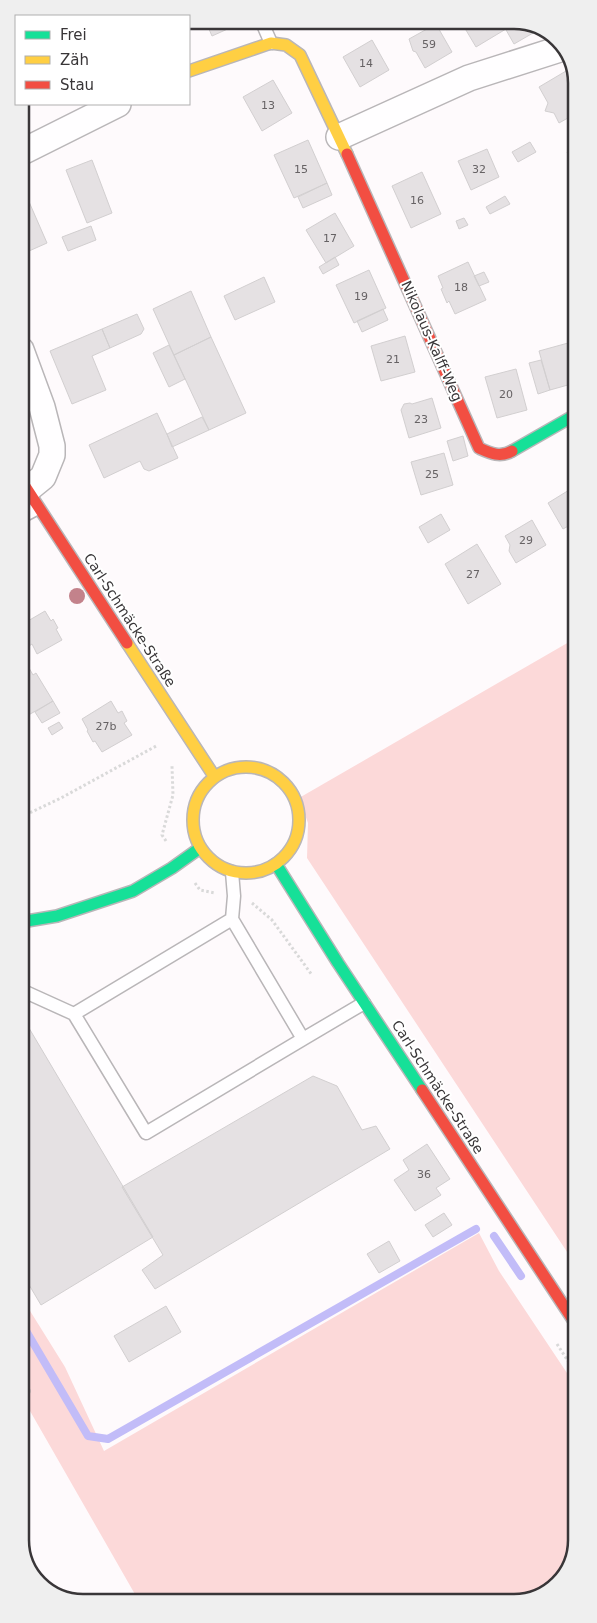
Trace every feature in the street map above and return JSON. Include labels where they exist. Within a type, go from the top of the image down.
[{"type":"street","points":[[190,71],[271,43]]},
{"type":"street","name":"Nikolaus-Kalff-Weg","points":[[271,43],[286,45],[300,55],[339,137],[479,448],[494,455],[508,453],[568,419]]},
{"type":"street","points":[[339,137],[469,78],[556,50]]},
{"type":"street","points":[[29,148],[116,105]]},
{"type":"street","points":[[29,373],[42,407],[52,446],[52,455],[44,476],[29,492]]},
{"type":"street","name":"Carl-Schmäcke-Straße","points":[[29,492],[214,776]]},
{"type":"street","points":[[244,766],[260,768],[275,774],[286,785],[295,798],[299,813],[299,829],[294,844],[276,864],[268,869],[252,874],[232,872],[217,866],[204,854],[195,839],[192,821],[194,804],[202,788],[214,776],[229,768],[244,766]]},
{"type":"street","points":[[29,921],[57,916],[133,891],[200,848]]},
{"type":"street","name":"Carl-Schmäcke-Straße","points":[[276,864],[364,1003],[568,1312]]},
{"type":"lane","points":[[265,29],[271,43]]},
{"type":"lane","points":[[232,872],[234,896],[232,919],[303,1039]]},
{"type":"lane","points":[[74,1014],[232,919]]},
{"type":"lane","points":[[29,994],[74,1014],[146,1133],[364,1003]]},
{"type":"path","points":[[29,813],[61,798],[158,745]]},
{"type":"path","points":[[172,766],[173,795],[162,835],[179,863],[200,890],[248,900],[272,920],[316,980]]},
{"type":"path","points":[[556,1343],[568,1361]]},
{"type":"shaded area","points":[[568,643],[568,1253],[307,858],[308,823],[299,798]]},
{"type":"shaded area","points":[[479,1233],[499,1271],[568,1374],[568,1547],[563,1564],[550,1581],[535,1590],[521,1594],[135,1594],[29,1409],[29,1309],[65,1367],[104,1451]]},
{"type":"building","points":[[209,29],[228,29],[212,36]]},
{"type":"building","points":[[427,29],[439,29],[452,52],[425,68],[416,52],[413,51],[409,39]]},
{"type":"building","points":[[465,29],[506,29],[476,47]]},
{"type":"building","points":[[506,29],[518,29],[533,32],[533,33],[514,44]]},
{"type":"building","points":[[372,40],[389,70],[360,87],[343,57]]},
{"type":"building","points":[[566,71],[568,76],[568,118],[559,123],[554,113],[545,111],[548,103],[539,87]]},
{"type":"building","points":[[273,80],[292,113],[262,131],[243,97]]},
{"type":"building","points":[[308,140],[327,183],[294,198],[274,155]]},
{"type":"building","points":[[530,142],[536,152],[518,162],[512,152]]},
{"type":"building","points":[[487,149],[499,177],[471,190],[458,161]]},
{"type":"building","points":[[92,160],[112,213],[87,223],[66,170]]},
{"type":"building","points":[[422,172],[441,214],[411,228],[392,186]]},
{"type":"building","points":[[327,183],[332,195],[303,208],[298,197]]},
{"type":"building","points":[[505,196],[510,204],[490,214],[486,207]]},
{"type":"building","points":[[29,202],[47,243],[29,251]]},
{"type":"building","points":[[335,213],[354,246],[326,263],[306,230]]},
{"type":"building","points":[[464,218],[468,225],[459,229],[456,221]]},
{"type":"building","points":[[91,226],[96,240],[68,251],[62,237]]},
{"type":"building","points":[[335,257],[339,265],[323,274],[319,267]]},
{"type":"building","points":[[468,262],[486,300],[455,314],[449,301],[447,303],[438,276]]},
{"type":"building","points":[[369,270],[386,308],[354,323],[336,285]]},
{"type":"building","points":[[484,272],[489,282],[479,286],[474,276]]},
{"type":"building","points":[[264,277],[275,302],[235,320],[224,296]]},
{"type":"building","points":[[191,291],[211,337],[174,355],[153,309]]},
{"type":"building","points":[[383,309],[388,320],[362,332],[357,321]]},
{"type":"building","points":[[137,314],[144,329],[141,334],[110,348],[102,329]]},
{"type":"building","points":[[102,329],[110,348],[92,356],[106,390],[72,404],[50,351]]},
{"type":"building","points":[[405,336],[415,372],[381,381],[371,346]]},
{"type":"building","points":[[211,337],[246,413],[209,430],[174,355]]},
{"type":"building","points":[[568,343],[568,385],[550,390],[539,351]]},
{"type":"building","points":[[169,345],[185,379],[169,387],[153,353]]},
{"type":"building","points":[[541,360],[550,390],[538,394],[529,363]]},
{"type":"building","points":[[516,369],[527,410],[497,418],[485,377]]},
{"type":"building","points":[[432,398],[441,428],[409,438],[401,410],[404,404],[412,404]]},
{"type":"building","points":[[157,413],[178,458],[149,471],[144,469],[140,461],[104,478],[89,445]]},
{"type":"building","points":[[202,417],[209,430],[172,447],[167,434]]},
{"type":"building","points":[[463,436],[468,456],[453,461],[447,441]]},
{"type":"building","points":[[444,453],[453,485],[421,495],[411,462]]},
{"type":"building","points":[[568,491],[568,526],[563,529],[548,503]]},
{"type":"building","points":[[441,514],[450,530],[428,543],[419,527]]},
{"type":"building","points":[[532,520],[546,545],[516,563],[509,551],[510,545],[505,536]]},
{"type":"building","points":[[477,544],[501,584],[468,604],[445,564]]},
{"type":"building","points":[[45,611],[51,621],[53,619],[62,640],[37,654],[32,644],[29,646],[29,620]]},
{"type":"building","points":[[29,668],[33,675],[36,673],[53,701],[29,715]]},
{"type":"building","points":[[53,701],[60,713],[42,723],[35,712]]},
{"type":"building","points":[[111,701],[118,713],[122,711],[127,721],[124,723],[132,735],[102,752],[95,741],[93,742],[82,719]]},
{"type":"building","points":[[59,722],[63,728],[52,735],[48,728]]},
{"type":"building","points":[[29,1028],[153,1237],[41,1305],[29,1285]]},
{"type":"building","points":[[313,1076],[337,1086],[362,1130],[376,1126],[390,1149],[155,1289],[142,1270],[163,1255],[122,1187]]},
{"type":"building","points":[[427,1144],[450,1179],[436,1188],[441,1195],[415,1211],[394,1180],[409,1170],[403,1160]]},
{"type":"building","points":[[444,1213],[452,1225],[433,1237],[425,1225]]},
{"type":"building","points":[[389,1241],[400,1261],[379,1273],[367,1254]]},
{"type":"building","points":[[166,1306],[181,1332],[129,1362],[114,1336]]},
{"type":"waterway","points":[[29,1336],[88,1436],[108,1439],[476,1229]]},
{"type":"waterway","points":[[494,1236],[521,1276]]},
{"type":"traffic: fast","points":[[512,451],[568,419]]},
{"type":"traffic: fast","points":[[29,921],[57,916],[133,891],[172,868],[200,848]]},
{"type":"traffic: fast","points":[[276,864],[338,963],[422,1090]]},
{"type":"traffic: slow","points":[[190,71],[271,43],[286,45],[300,55],[347,154]]},
{"type":"traffic: slow","points":[[127,643],[214,776]]},
{"type":"traffic: slow","points":[[246,767],[266,771],[284,782],[295,800],[299,820],[295,840],[284,858],[266,869],[246,873],[226,869],[208,858],[197,840],[193,820],[197,800],[208,782],[226,771],[246,767]]},
{"type":"traffic: jam","points":[[347,154],[479,448],[499,454],[512,451]]},
{"type":"traffic: jam","points":[[29,492],[127,643]]},
{"type":"traffic: jam","points":[[422,1090],[568,1312]]}]
